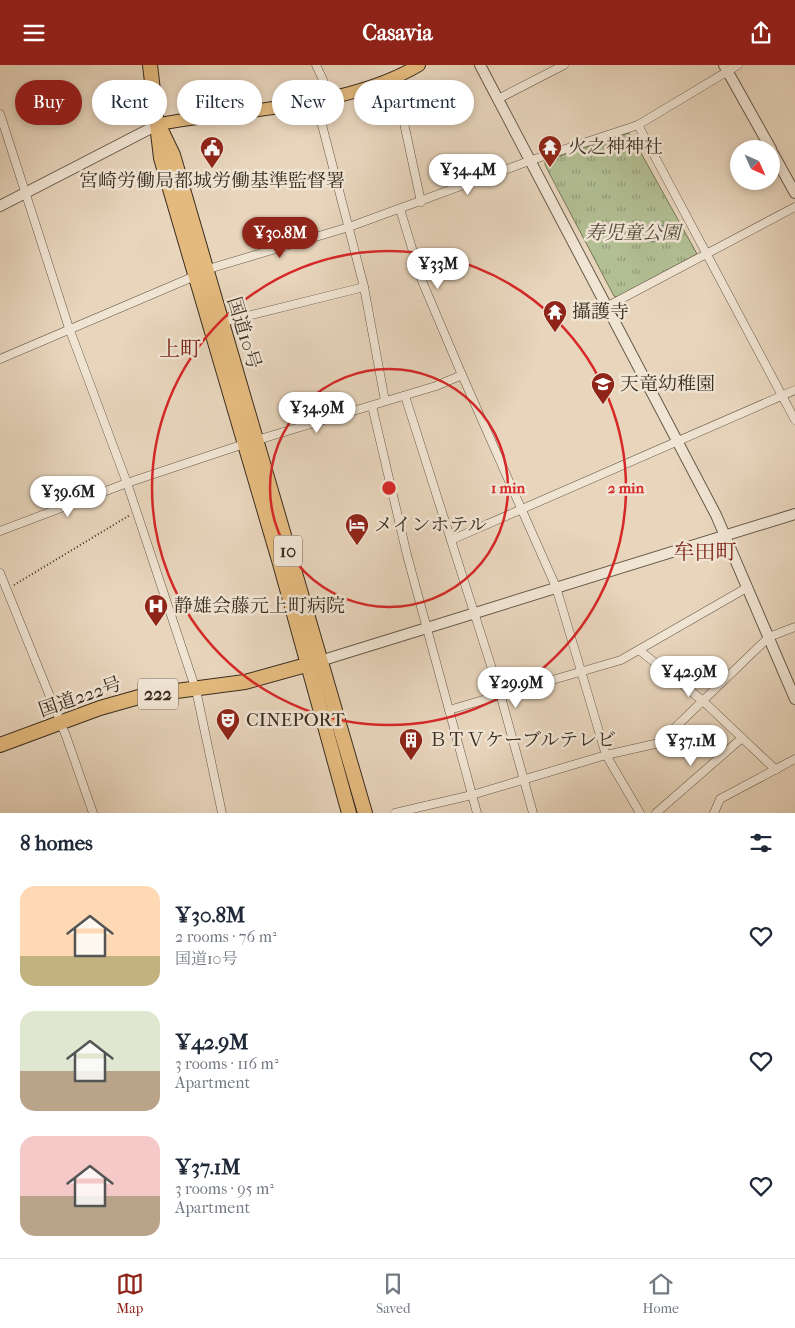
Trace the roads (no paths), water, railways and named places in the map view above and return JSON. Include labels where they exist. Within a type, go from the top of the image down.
[{"type":"highway","name":"国道10号","points":[[150,65],[152,80]]},
{"type":"highway","name":"国道10号","points":[[159,125],[173,155],[200,273],[314,663],[365,813]]},
{"type":"highway","name":"国道10号","points":[[200,273],[223,322],[250,442]]},
{"type":"highway","name":"国道10号","points":[[314,663],[349,813]]},
{"type":"highway","name":"国道222号","points":[[0,745],[100,708],[146,695],[196,690],[245,682],[314,663]]},
{"type":"main road","points":[[344,94],[361,91],[419,65]]},
{"type":"main road","points":[[167,123],[272,107]]},
{"type":"street","points":[[316,65],[323,80]]},
{"type":"street","points":[[480,65],[724,535],[795,699]]},
{"type":"street","points":[[498,99],[564,65]]},
{"type":"street","points":[[0,359],[200,273],[349,227],[529,161],[638,125],[726,68],[738,65]]},
{"type":"street","points":[[726,68],[766,140]]},
{"type":"street","points":[[391,79],[399,100],[421,202]]},
{"type":"street","points":[[0,114],[69,328],[127,483],[196,690],[222,813]]},
{"type":"street","points":[[0,206],[157,125]]},
{"type":"street","points":[[322,125],[364,287],[385,401]]},
{"type":"street","points":[[638,125],[795,420]]},
{"type":"street","points":[[780,166],[795,193]]},
{"type":"street","points":[[606,307],[795,207]]},
{"type":"street","points":[[400,209],[422,281],[556,587],[606,755],[640,813]]},
{"type":"street","points":[[223,322],[364,287]]},
{"type":"street","points":[[0,531],[127,483],[250,442],[405,396],[462,375]]},
{"type":"street","points":[[451,540],[795,390]]},
{"type":"street","points":[[405,396],[500,697],[533,813]]},
{"type":"street","points":[[372,405],[407,555],[477,813]]},
{"type":"street","points":[[314,663],[795,514]]},
{"type":"street","points":[[0,573],[59,724],[66,737],[93,813]]},
{"type":"street","points":[[449,710],[583,673],[621,660],[748,587]]},
{"type":"street","points":[[395,813],[472,795],[606,755],[660,743],[769,637],[795,627]]},
{"type":"street","points":[[639,650],[703,701],[776,770]]},
{"type":"street","points":[[656,813],[742,738]]},
{"type":"street","points":[[714,813],[720,799],[795,759]]},
{"type":"water","points":[[666,225],[668,240],[651,242],[649,227]]},
{"type":"place","name":"火之神神社","points":[[550,168]]},
{"type":"place","name":"宮崎労働局都城労働基準監督署","points":[[212,169]]},
{"type":"place","name":"攝護寺","points":[[555,333]]},
{"type":"place","name":"天竜幼稚園","points":[[603,405]]},
{"type":"place","name":"メインホテル","points":[[357,546]]},
{"type":"place","name":"静雄会藤元上町病院","points":[[156,627]]},
{"type":"place","name":"CINEPORT","points":[[228,741]]},
{"type":"place","name":"ＢＴＶケーブルテレビ","points":[[411,761]]},
{"type":"district","name":"上町","points":[[180,349]]},
{"type":"district","name":"牟田町","points":[[705,552]]},
{"type":"park label","name":"寿児童公園","points":[[633,233]]}]
